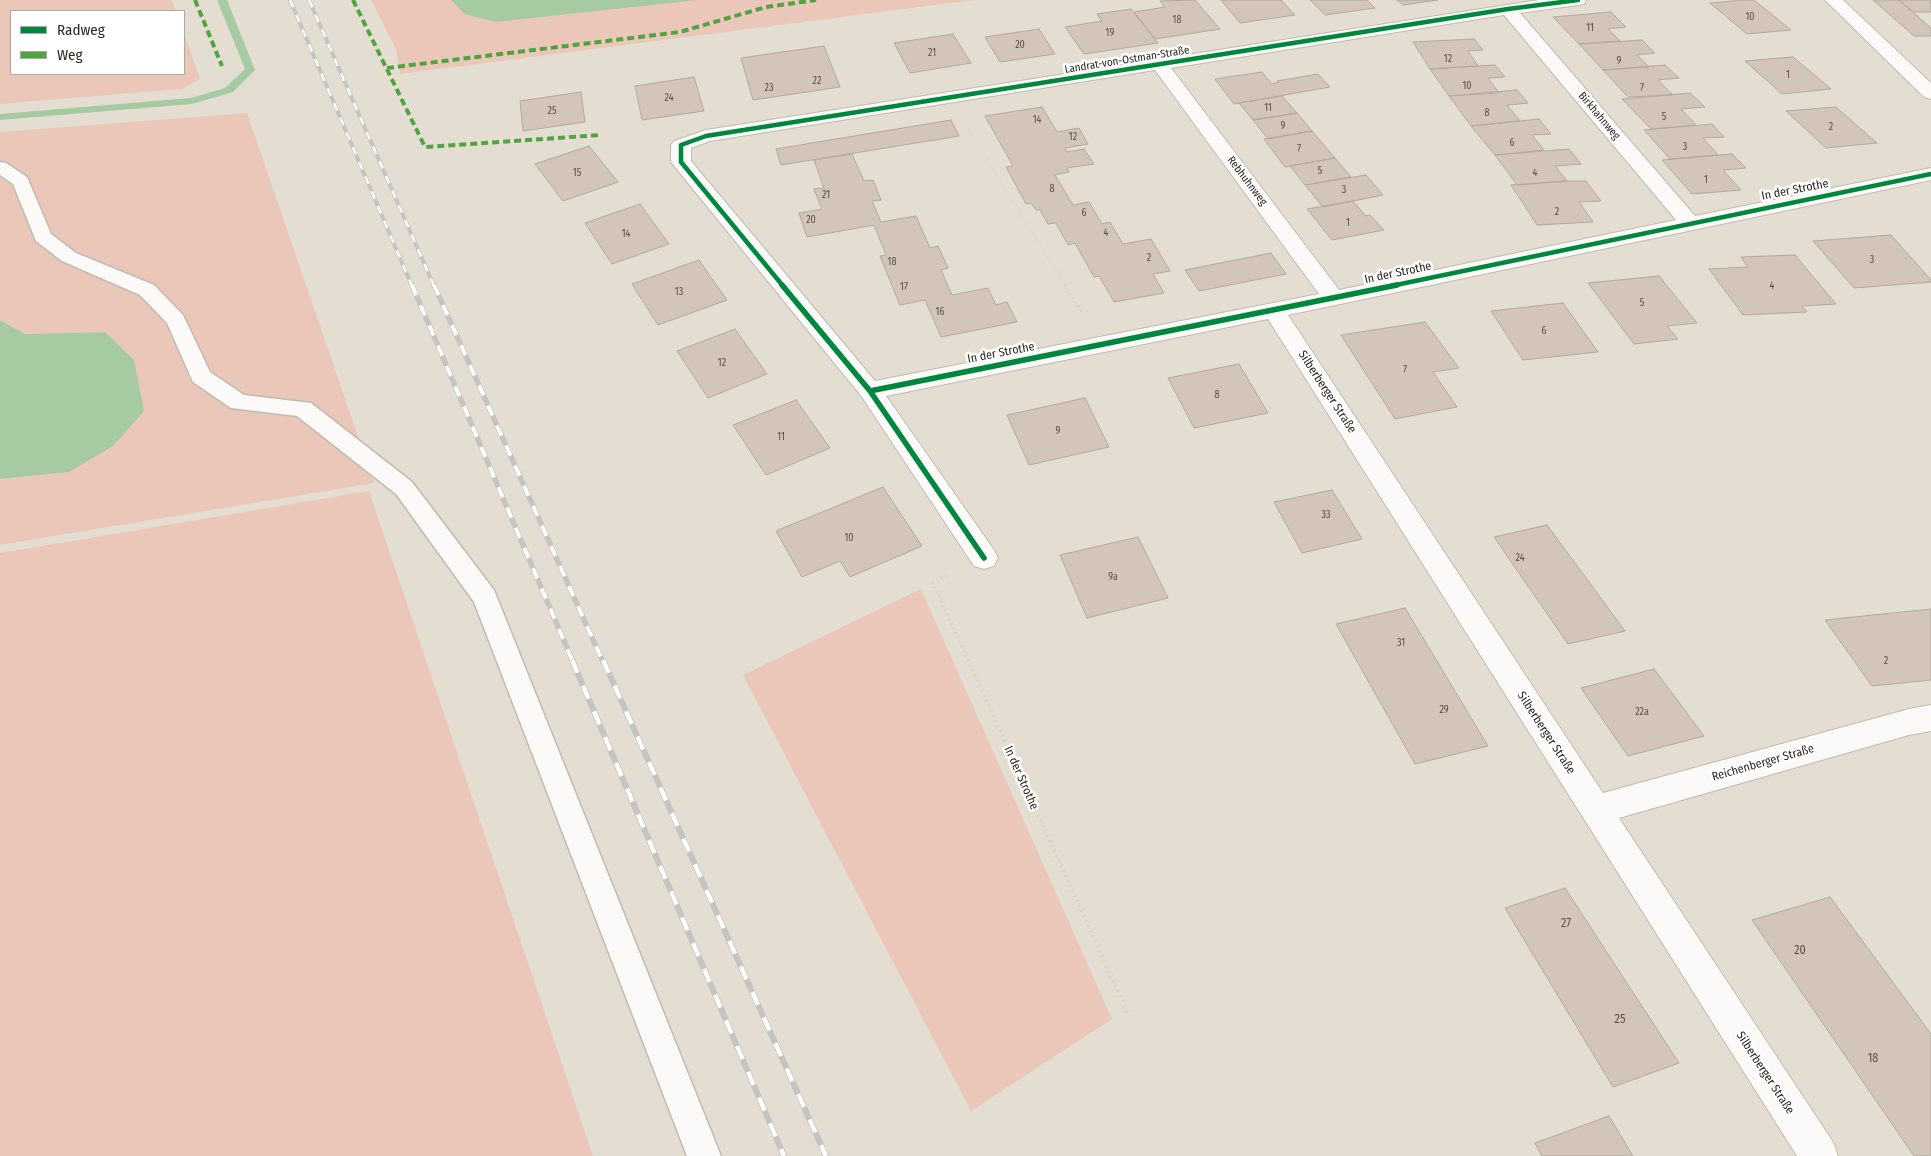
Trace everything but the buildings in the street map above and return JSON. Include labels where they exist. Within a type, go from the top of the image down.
[{"type":"street","name":"Landrat-von-Ostman-Straße","points":[[870,391],[680,162],[681,145],[706,136],[947,97],[1508,9],[1578,0]]},
{"type":"street","points":[[1833,0],[1931,94]]},
{"type":"street","name":"Birkhahnweg","points":[[1508,9],[1690,223]]},
{"type":"street","name":"Rebhuhnweg","points":[[1160,65],[1334,298]]},
{"type":"street","name":"In der Strothe","points":[[870,391],[1334,298],[1931,174]]},
{"type":"street","name":"Silberberger Straße","points":[[1274,310],[1819,1156]]},
{"type":"street","points":[[870,391],[984,558]]},
{"type":"street","name":"Reichenberger Straße","points":[[1596,810],[1909,722],[1931,718]]},
{"type":"lane","points":[[0,167],[22,181],[42,237],[69,257],[148,290],[176,320],[200,377],[239,402],[303,409],[404,488],[485,596],[704,1156]]},
{"type":"path","points":[[947,97],[998,175],[1102,344]]},
{"type":"shaded area","points":[[0,0],[172,0],[176,10],[10,10],[10,75],[185,75],[185,36],[200,79],[182,89],[0,104]]},
{"type":"shaded area","points":[[371,0],[974,0],[400,74],[396,49]]},
{"type":"shaded area","points":[[452,0],[697,0],[496,22],[464,14]]},
{"type":"shaded area","points":[[247,113],[374,483],[0,545],[0,479],[69,472],[105,332],[25,334],[0,320],[0,132]]},
{"type":"shaded area","points":[[0,320],[25,334],[105,332],[134,360],[144,411],[113,446],[69,472],[0,479]]},
{"type":"shaded area","points":[[369,491],[593,1156],[0,1156],[0,553]]},
{"type":"shaded area","points":[[921,589],[1112,1019],[971,1111],[743,675]]},
{"type":"waterway","points":[[0,117],[192,101],[229,90],[250,70],[222,0]]},
{"type":"railway","points":[[290,0],[412,286]]},
{"type":"railway","points":[[309,0],[434,286]]},
{"type":"railway","points":[[412,285],[573,662]]},
{"type":"railway","points":[[434,285],[603,662]]},
{"type":"railway","points":[[572,660],[784,1156]]},
{"type":"railway","points":[[603,660],[826,1156]]},
{"type":"marked path","points":[[195,0],[222,66]]},
{"type":"marked path","points":[[353,0],[425,147],[600,135]]},
{"type":"marked path","points":[[387,68],[680,32],[766,7],[816,0]]},
{"type":"cycle path","points":[[984,558],[870,391],[681,162],[681,145],[706,136],[1508,9],[1578,0]]},
{"type":"cycle path","points":[[870,391],[1334,298],[1931,174]]}]
